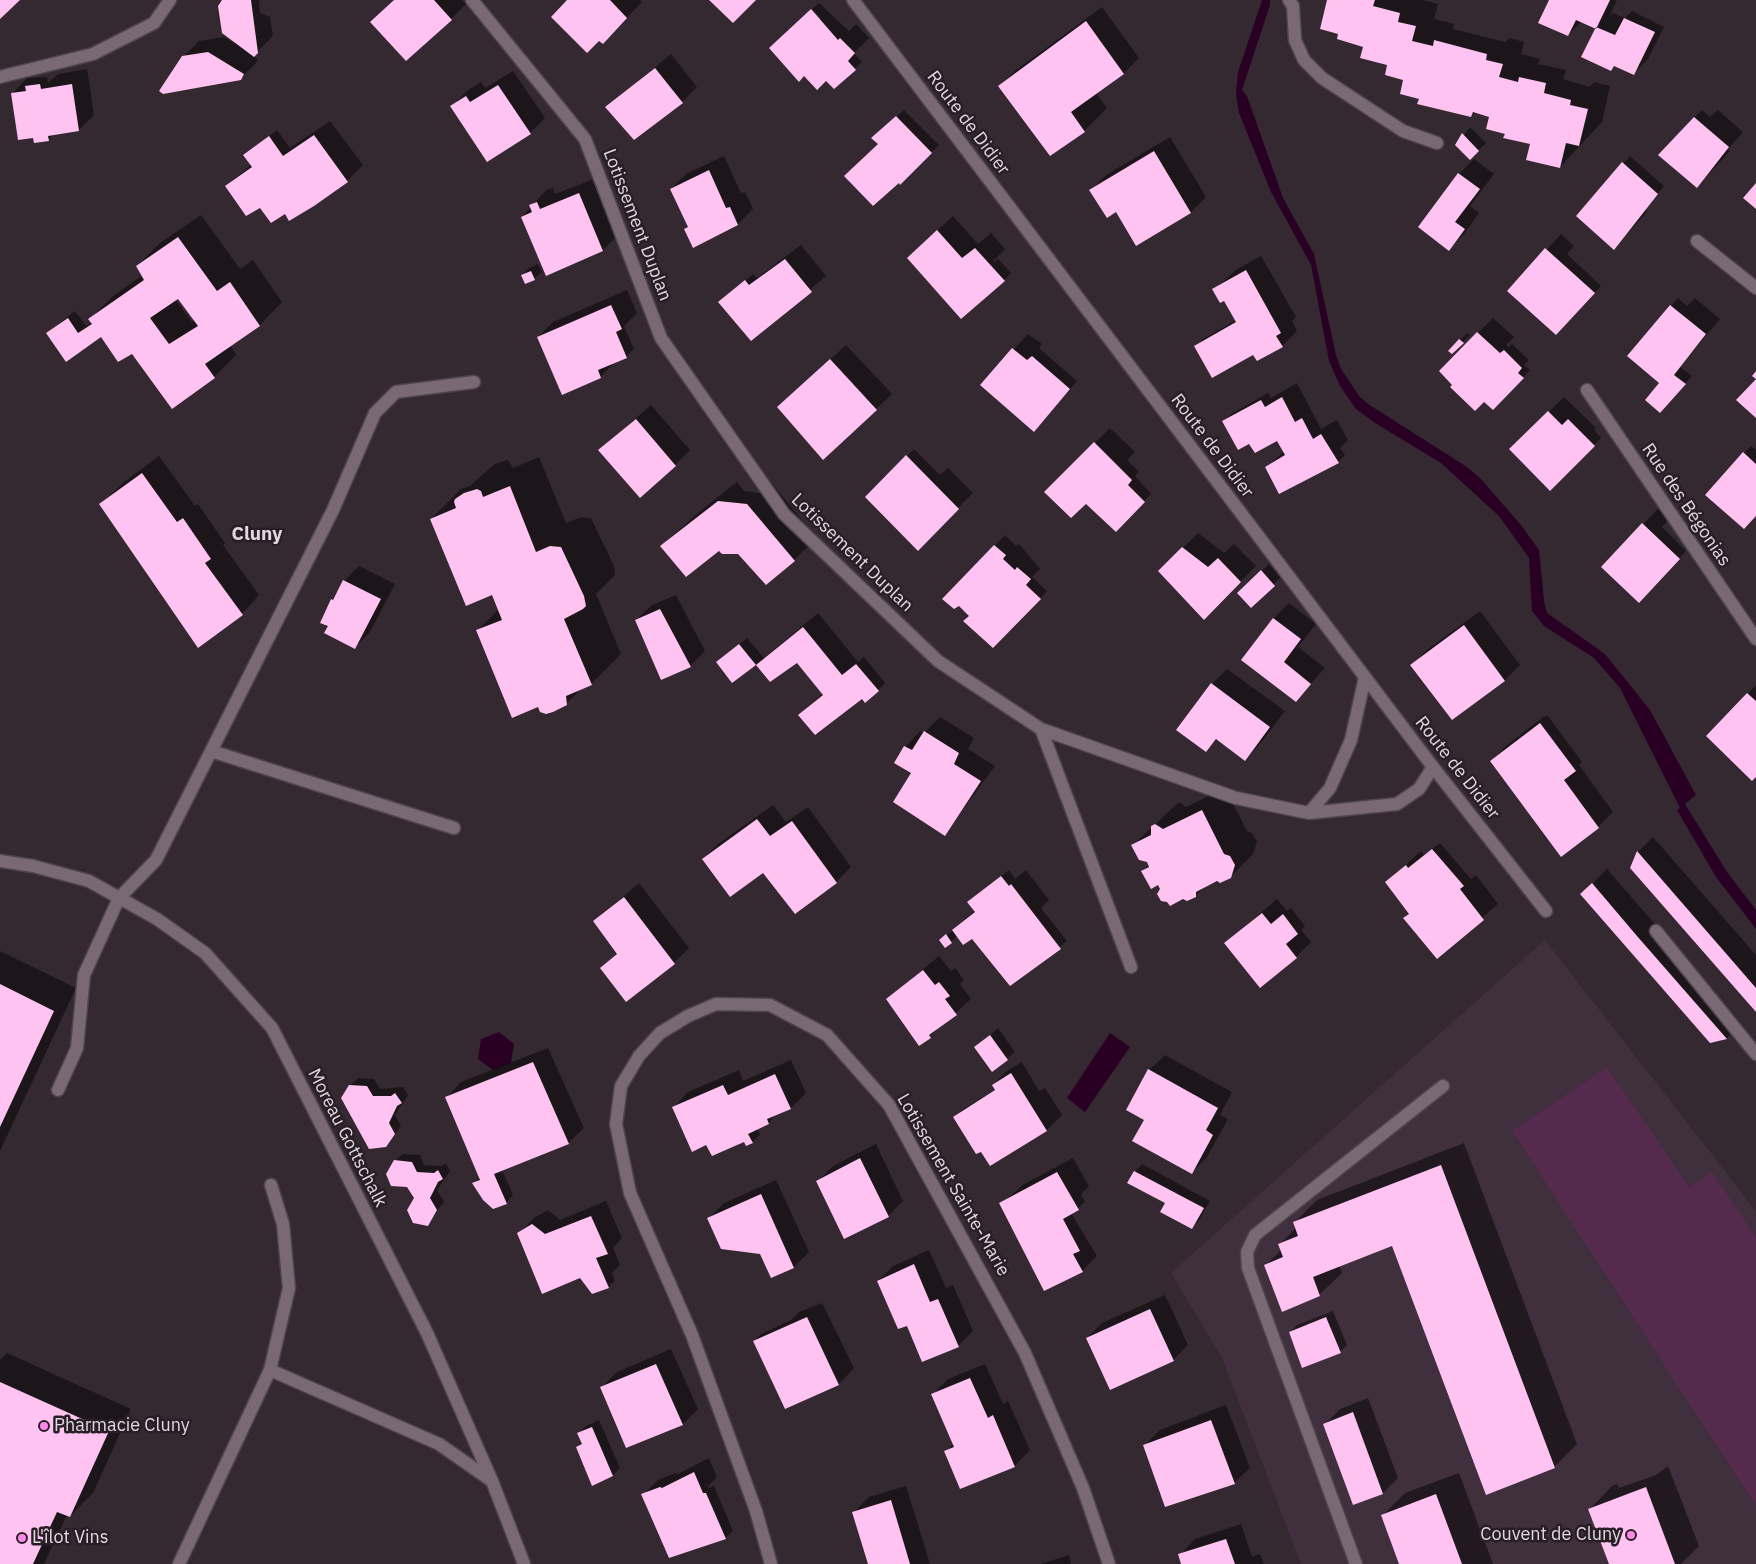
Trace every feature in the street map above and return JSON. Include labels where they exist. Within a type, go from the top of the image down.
[{"type":"street","points":[[0,77],[93,54],[154,23],[170,0]]},
{"type":"street","name":"Lotissement Duplan","points":[[472,0],[585,139],[661,338],[784,514],[938,661],[1040,730],[1236,798],[1309,812],[1397,804],[1419,789],[1433,767]]},
{"type":"street","name":"Route de Didier","points":[[853,0],[1365,678],[1546,911]]},
{"type":"street","points":[[1289,0],[1293,6],[1295,40],[1304,60],[1322,78],[1403,131],[1437,143]]},
{"type":"street","points":[[1697,241],[1756,288]]},
{"type":"street","points":[[58,1090],[77,1048],[84,976],[120,898],[156,860],[332,510],[375,413],[396,392],[474,382]]},
{"type":"street","name":"Rue des Bégonias","points":[[1587,390],[1756,639]]},
{"type":"street","points":[[1309,812],[1330,788],[1351,740],[1365,678]]},
{"type":"street","points":[[1040,730],[1131,967]]},
{"type":"street","points":[[211,751],[454,828]]},
{"type":"street","name":"Moreau Gottschalk","points":[[0,861],[34,866],[89,881],[157,919],[206,953],[272,1028],[427,1333],[492,1480],[524,1564]]},
{"type":"street","points":[[1656,931],[1756,1054]]},
{"type":"street","name":"Lotissement Sainte-Marie","points":[[771,1564],[756,1511],[692,1336],[630,1193],[616,1124],[620,1086],[639,1056],[660,1033],[688,1016],[716,1004],[770,1005],[827,1034],[889,1105],[1026,1353],[1083,1488],[1109,1564]]},
{"type":"street","points":[[1356,1564],[1248,1268],[1247,1252],[1255,1235],[1443,1086]]},
{"type":"street","points":[[179,1564],[270,1370],[289,1288],[283,1224],[271,1185]]},
{"type":"street","points":[[270,1370],[439,1444],[492,1480]]},
{"type":"shaded area","points":[[1262,0],[1270,0],[1270,5],[1242,90],[1247,96],[1283,198],[1314,254],[1336,355],[1341,369],[1359,396],[1368,404],[1467,467],[1480,478],[1521,525],[1539,550],[1547,613],[1605,654],[1650,710],[1696,795],[1685,804],[1727,872],[1756,910],[1756,929],[1716,877],[1677,810],[1680,808],[1620,688],[1594,658],[1544,626],[1532,611],[1529,558],[1499,516],[1441,463],[1375,423],[1356,409],[1340,386],[1329,361],[1311,265],[1271,192],[1239,113],[1236,94],[1238,72]]},
{"type":"shaded area","points":[[1545,940],[1756,1211],[1756,1564],[1301,1564],[1222,1358],[1171,1273]]},
{"type":"shaded area","points":[[499,1032],[514,1044],[511,1063],[493,1070],[478,1059],[481,1039]]},
{"type":"shaded area","points":[[1110,1033],[1130,1047],[1085,1112],[1067,1098]]},
{"type":"shaded area","points":[[1607,1067],[1689,1187],[1712,1172],[1756,1237],[1756,1506],[1512,1131]]},
{"type":"building","points":[[0,0],[20,0],[0,19]]},
{"type":"building","points":[[222,0],[251,0],[258,53],[254,57],[222,33],[218,6]]},
{"type":"building","points":[[394,0],[434,0],[452,20],[406,61],[370,22]]},
{"type":"building","points":[[567,0],[610,0],[627,18],[603,44],[599,41],[587,53],[551,17]]},
{"type":"building","points":[[709,0],[756,0],[733,23]]},
{"type":"building","points":[[1327,0],[1375,0],[1373,6],[1400,13],[1398,22],[1416,26],[1412,41],[1433,46],[1434,40],[1487,54],[1486,60],[1503,64],[1499,77],[1518,82],[1519,77],[1546,83],[1544,93],[1571,100],[1570,105],[1588,109],[1579,146],[1566,143],[1560,168],[1526,160],[1530,144],[1503,138],[1505,134],[1486,129],[1489,117],[1473,112],[1471,117],[1417,104],[1419,99],[1400,94],[1403,80],[1385,75],[1387,65],[1360,58],[1363,47],[1337,39],[1338,34],[1320,29]]},
{"type":"building","points":[[1549,0],[1610,0],[1596,29],[1576,20],[1568,36],[1538,23]]},
{"type":"building","points":[[811,9],[838,40],[840,38],[855,53],[848,61],[856,70],[834,89],[826,81],[817,90],[804,76],[799,82],[769,48]]},
{"type":"building","points":[[1624,18],[1655,32],[1634,75],[1614,66],[1611,71],[1581,57],[1596,27],[1615,35]]},
{"type":"building","points":[[1086,21],[1124,74],[1071,112],[1085,132],[1050,156],[998,86]]},
{"type":"building","points":[[208,52],[244,74],[241,80],[163,94],[159,91],[182,56]]},
{"type":"building","points":[[655,68],[683,103],[634,140],[605,107]]},
{"type":"building","points":[[40,84],[41,89],[72,84],[79,131],[48,136],[49,141],[34,143],[33,138],[18,140],[11,93],[26,91],[25,86]]},
{"type":"building","points":[[498,85],[531,134],[487,162],[450,106],[466,96],[470,102]]},
{"type":"building","points":[[896,116],[932,153],[900,185],[899,183],[873,206],[844,176],[878,144],[871,138]]},
{"type":"building","points":[[1694,117],[1729,147],[1697,188],[1658,155]]},
{"type":"building","points":[[1462,133],[1479,151],[1470,160],[1455,145]]},
{"type":"building","points":[[314,135],[348,182],[289,221],[285,214],[271,223],[260,208],[246,216],[225,186],[252,167],[243,155],[269,136],[283,156]]},
{"type":"building","points":[[1154,151],[1191,213],[1136,246],[1116,212],[1107,218],[1089,190]]},
{"type":"building","points":[[1622,162],[1658,194],[1614,250],[1576,216]]},
{"type":"building","points":[[709,170],[726,208],[730,207],[738,225],[693,248],[684,229],[688,227],[670,189]]},
{"type":"building","points":[[1458,173],[1480,189],[1455,222],[1465,229],[1449,251],[1418,227]]},
{"type":"building","points":[[1756,183],[1756,209],[1743,198]]},
{"type":"building","points":[[579,193],[603,251],[546,276],[521,217],[532,212],[529,205],[537,202],[540,209]]},
{"type":"building","points":[[937,230],[962,258],[975,248],[1005,281],[961,319],[907,258]]},
{"type":"building","points":[[178,237],[217,291],[230,282],[260,326],[205,364],[215,378],[172,409],[132,354],[118,362],[101,337],[66,362],[46,333],[68,318],[78,333],[92,324],[88,319],[144,280],[136,266]],"holes":[[[178,299],[198,326],[169,344],[150,318]]]},
{"type":"building","points":[[1545,248],[1595,293],[1556,335],[1507,291]]},
{"type":"building","points":[[785,259],[812,292],[751,341],[718,302],[745,280],[749,285]]},
{"type":"building","points":[[1246,270],[1281,333],[1276,336],[1283,347],[1257,361],[1253,355],[1212,378],[1194,346],[1236,322],[1224,301],[1220,303],[1212,289]]},
{"type":"building","points":[[531,271],[535,280],[525,284],[521,275]]},
{"type":"building","points":[[611,305],[622,329],[616,332],[627,358],[598,370],[601,378],[562,395],[537,337]]},
{"type":"building","points":[[1670,305],[1706,334],[1674,375],[1686,384],[1660,413],[1645,400],[1659,383],[1627,356]]},
{"type":"building","points":[[1477,332],[1500,353],[1504,350],[1522,368],[1518,373],[1524,378],[1493,410],[1484,402],[1475,411],[1450,387],[1452,385],[1439,371]]},
{"type":"building","points":[[1459,339],[1464,343],[1452,354],[1448,351]]},
{"type":"building","points":[[1012,348],[1027,360],[1032,356],[1070,389],[1034,432],[980,385]]},
{"type":"building","points":[[830,359],[877,410],[823,460],[777,407]]},
{"type":"building","points":[[1756,371],[1756,379],[1752,376]]},
{"type":"building","points":[[1756,379],[1756,418],[1736,400]]},
{"type":"building","points":[[1282,397],[1295,422],[1302,418],[1313,439],[1321,434],[1339,463],[1279,494],[1265,467],[1285,455],[1277,441],[1255,453],[1249,444],[1238,450],[1222,421],[1261,400],[1265,407]]},
{"type":"building","points":[[1548,411],[1562,425],[1568,419],[1595,446],[1550,491],[1509,449]]},
{"type":"building","points":[[636,419],[676,466],[640,498],[598,450]]},
{"type":"building","points":[[1094,442],[1132,480],[1128,485],[1145,502],[1116,532],[1086,504],[1071,518],[1044,492]]},
{"type":"building","points":[[1743,452],[1756,464],[1756,516],[1744,529],[1705,495]]},
{"type":"building","points":[[906,455],[959,509],[918,551],[865,497]]},
{"type":"building","points":[[142,473],[177,522],[183,518],[211,559],[205,563],[243,615],[198,648],[99,504]]},
{"type":"building","points":[[510,486],[536,552],[550,546],[561,547],[584,596],[586,606],[564,619],[592,685],[566,696],[567,705],[553,712],[546,714],[540,712],[538,707],[512,718],[476,630],[502,620],[492,595],[466,606],[430,519],[456,508],[455,499],[464,493],[477,489],[481,491],[483,497]]},
{"type":"building","points":[[718,501],[747,504],[795,561],[766,585],[738,554],[722,554],[719,551],[686,577],[660,546]]},
{"type":"building","points":[[1642,523],[1680,559],[1639,603],[1601,567]]},
{"type":"building","points":[[994,545],[1006,555],[1003,559],[1015,570],[1017,567],[1031,579],[1026,585],[1041,599],[993,648],[963,621],[969,616],[959,606],[954,609],[942,599]]},
{"type":"building","points":[[1182,547],[1208,567],[1218,558],[1241,582],[1204,620],[1158,571]]},
{"type":"building","points":[[1261,570],[1275,586],[1251,608],[1237,593]]},
{"type":"building","points":[[343,580],[381,599],[355,649],[324,633],[328,626],[320,623],[331,599],[333,600]]},
{"type":"building","points":[[660,609],[691,667],[661,680],[635,620]]},
{"type":"building","points":[[1273,618],[1301,639],[1284,662],[1311,684],[1296,702],[1241,660]]},
{"type":"building","points":[[1464,625],[1505,681],[1452,720],[1410,665]]},
{"type":"building","points":[[803,627],[842,675],[856,664],[879,691],[865,703],[862,699],[815,735],[798,715],[823,695],[797,663],[770,682],[756,665]]},
{"type":"building","points":[[739,644],[756,665],[732,683],[716,662]]},
{"type":"building","points":[[1211,683],[1270,727],[1245,761],[1216,739],[1206,752],[1176,730]]},
{"type":"building","points":[[1747,693],[1756,701],[1756,777],[1752,781],[1706,736]]},
{"type":"building","points":[[1540,723],[1576,771],[1564,780],[1599,828],[1561,857],[1490,761]]},
{"type":"building","points":[[924,731],[959,753],[954,764],[981,781],[945,836],[893,802],[911,773],[894,763],[904,746],[912,750]]},
{"type":"building","points":[[1202,810],[1224,854],[1230,856],[1235,865],[1231,878],[1220,883],[1217,881],[1196,892],[1196,897],[1187,901],[1183,899],[1170,906],[1167,902],[1161,901],[1157,894],[1160,889],[1158,885],[1151,889],[1141,871],[1149,867],[1147,862],[1139,860],[1131,845],[1151,835],[1151,826],[1155,824],[1163,829]]},
{"type":"building","points":[[757,819],[770,836],[792,821],[837,883],[795,914],[763,873],[730,897],[702,859]]},
{"type":"building","points":[[1432,849],[1464,886],[1460,889],[1484,920],[1437,959],[1403,918],[1409,914],[1385,882],[1406,865],[1408,868]]},
{"type":"building","points":[[1637,851],[1756,988],[1756,1012],[1630,868]]},
{"type":"building","points":[[1001,876],[1009,886],[1011,884],[1061,949],[1010,986],[972,939],[963,945],[952,930],[975,912],[967,902]]},
{"type":"building","points":[[1592,883],[1727,1039],[1710,1043],[1580,894]]},
{"type":"building","points":[[624,897],[675,964],[626,1002],[600,968],[617,954],[593,921]]},
{"type":"building","points":[[1262,913],[1271,924],[1283,914],[1298,934],[1286,944],[1297,958],[1260,988],[1224,943]]},
{"type":"building","points":[[946,934],[952,943],[945,948],[939,940]]},
{"type":"building","points":[[923,970],[935,985],[939,982],[950,996],[945,999],[957,1015],[929,1035],[931,1038],[919,1046],[886,999]]},
{"type":"building","points":[[0,984],[54,1011],[0,1127]]},
{"type":"building","points":[[990,1035],[1008,1060],[992,1072],[974,1047]]},
{"type":"building","points":[[533,1062],[569,1144],[494,1174],[507,1204],[493,1209],[483,1200],[472,1183],[480,1180],[445,1097]]},
{"type":"building","points":[[1148,1069],[1218,1108],[1206,1130],[1213,1135],[1192,1174],[1132,1141],[1144,1120],[1126,1110]]},
{"type":"building","points":[[1011,1073],[1047,1131],[990,1166],[981,1152],[976,1154],[953,1117],[995,1090],[992,1085]]},
{"type":"building","points":[[775,1074],[791,1109],[767,1119],[769,1124],[748,1134],[753,1143],[746,1146],[744,1142],[712,1156],[706,1145],[692,1152],[672,1107],[723,1085],[728,1095]]},
{"type":"building","points":[[349,1085],[367,1086],[373,1096],[391,1096],[395,1093],[402,1103],[397,1106],[389,1123],[395,1134],[386,1147],[369,1149],[341,1098]]},
{"type":"building","points":[[860,1158],[889,1217],[844,1239],[816,1181]]},
{"type":"building","points":[[394,1160],[412,1162],[417,1172],[434,1173],[438,1170],[443,1179],[438,1182],[430,1198],[437,1210],[428,1226],[413,1223],[407,1210],[414,1198],[407,1187],[391,1186],[386,1174]]},
{"type":"building","points":[[1441,1165],[1555,1468],[1486,1495],[1392,1246],[1313,1277],[1320,1296],[1282,1312],[1264,1265],[1283,1257],[1278,1244],[1298,1236],[1293,1222]]},
{"type":"building","points":[[1134,1171],[1204,1208],[1192,1229],[1160,1212],[1165,1203],[1127,1183]]},
{"type":"building","points":[[1057,1172],[1079,1210],[1063,1219],[1080,1251],[1073,1254],[1083,1272],[1044,1291],[999,1203]]},
{"type":"building","points":[[761,1194],[794,1268],[771,1278],[760,1254],[721,1249],[707,1218]]},
{"type":"building","points":[[591,1216],[608,1254],[596,1258],[609,1288],[592,1294],[580,1278],[542,1294],[517,1233],[532,1224],[545,1234]]},
{"type":"building","points":[[914,1264],[930,1302],[938,1299],[959,1347],[922,1362],[907,1326],[898,1329],[877,1281]]},
{"type":"building","points":[[1150,1309],[1174,1361],[1110,1390],[1086,1338]]},
{"type":"building","points":[[807,1317],[839,1385],[785,1409],[753,1341]]},
{"type":"building","points":[[1326,1317],[1341,1353],[1302,1368],[1289,1332]]},
{"type":"building","points":[[656,1364],[683,1425],[626,1448],[600,1387]]},
{"type":"building","points":[[970,1378],[988,1418],[993,1415],[1015,1467],[960,1489],[944,1451],[954,1447],[931,1394]]},
{"type":"building","points":[[0,1382],[109,1431],[70,1517],[57,1512],[33,1564],[0,1564]]},
{"type":"building","points":[[1353,1412],[1383,1494],[1353,1505],[1323,1424]]},
{"type":"building","points":[[1211,1420],[1235,1484],[1165,1507],[1143,1445]]},
{"type":"building","points":[[592,1427],[613,1476],[592,1486],[576,1447],[582,1444],[577,1433]]},
{"type":"building","points":[[694,1472],[703,1493],[706,1493],[726,1539],[669,1558],[641,1494],[660,1487],[662,1488]]},
{"type":"building","name":"Couvent de Cluny","points":[[1646,1487],[1675,1564],[1609,1564],[1588,1509]]},
{"type":"building","points":[[1436,1494],[1462,1564],[1399,1564],[1381,1515]]},
{"type":"building","points":[[891,1500],[910,1564],[868,1564],[852,1512]]},
{"type":"building","points":[[1226,1539],[1235,1564],[1181,1564],[1178,1554]]},
{"type":"place","name":"Pharmacie Cluny","points":[[44,1426]]},
{"type":"place","name":"Couvent de Cluny","points":[[1631,1535]]},
{"type":"place","name":"L'îlot Vins","points":[[22,1538]]},
{"type":"district","name":"Cluny","points":[[257,535]]}]
